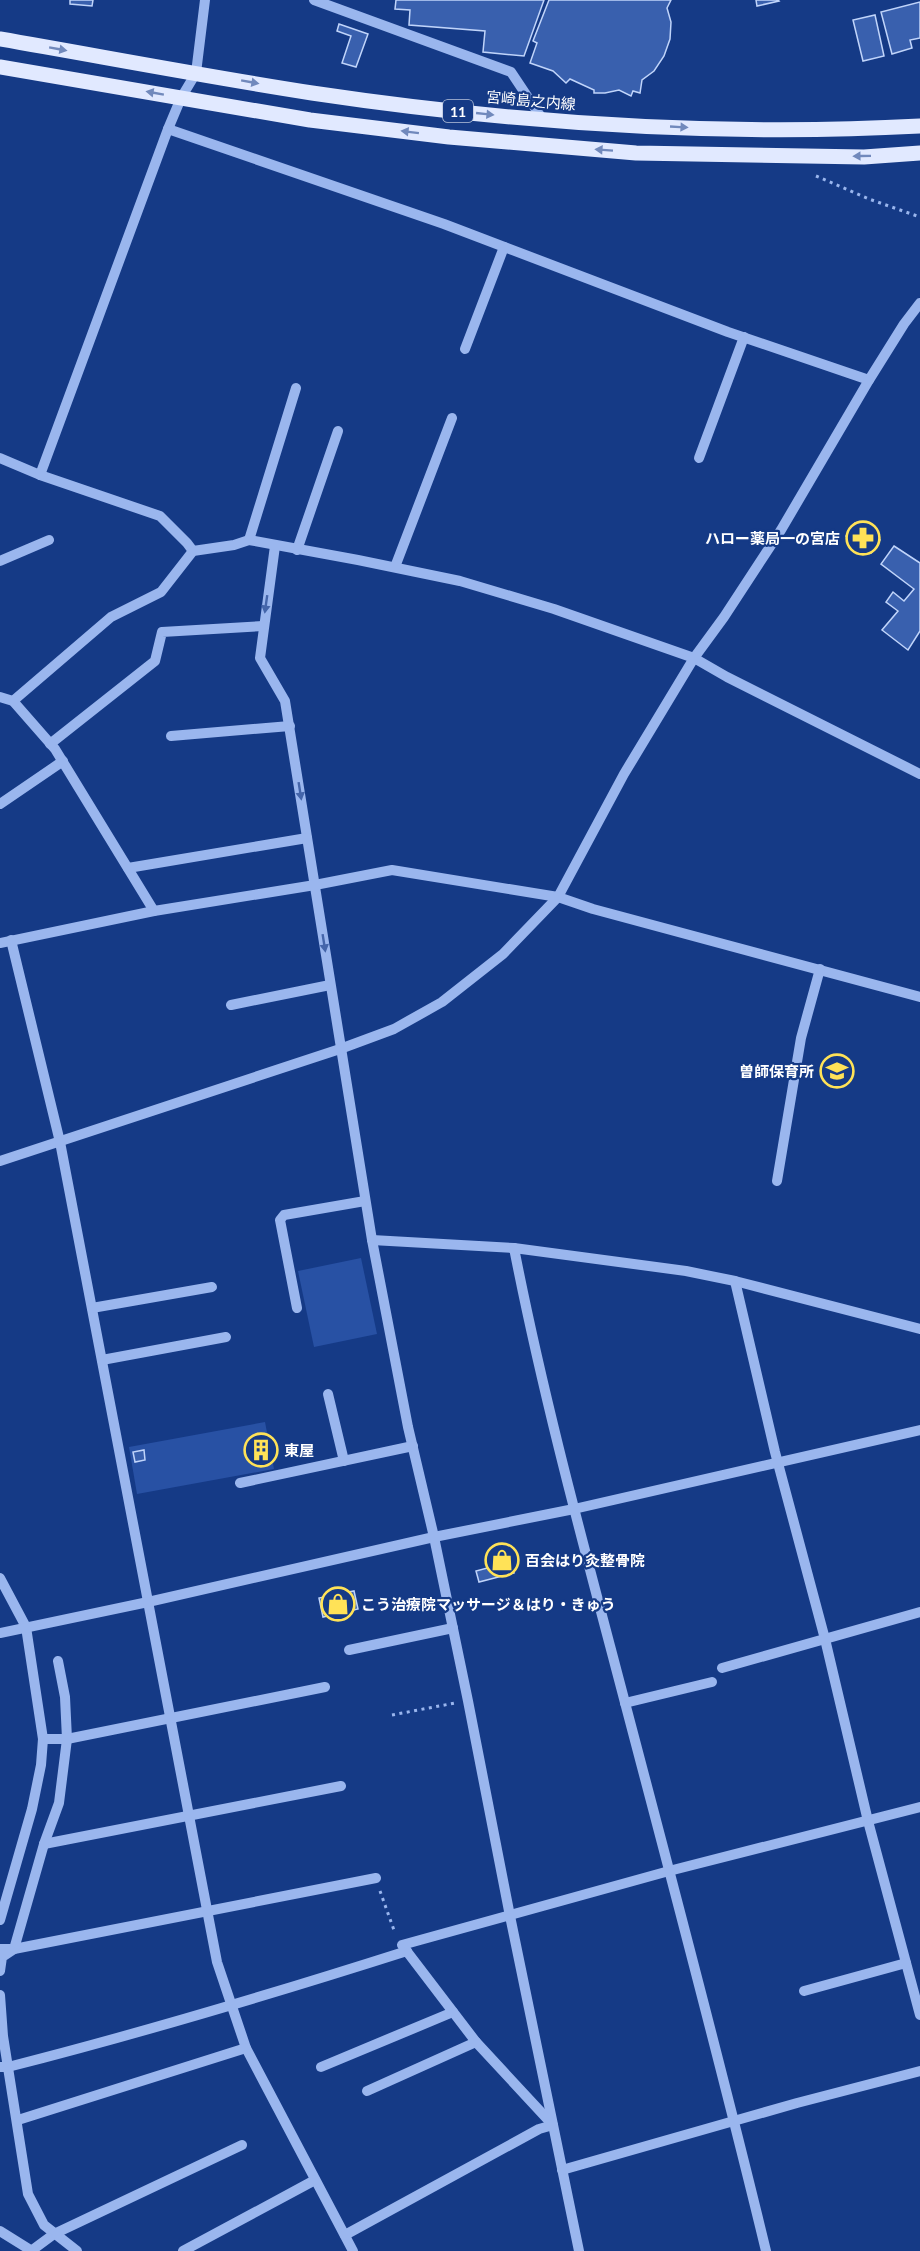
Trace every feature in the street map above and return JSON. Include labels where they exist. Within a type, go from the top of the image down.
[{"type":"main road","name":"宮崎島之内線","points":[[0,39],[312,93],[543,120],[705,129],[860,129],[920,126]]},
{"type":"main road","name":"11","points":[[0,67],[310,120],[449,137],[636,153],[852,157],[920,153]]},
{"type":"street","points":[[40,475],[168,129],[181,98],[196,73],[205,0]]},
{"type":"street","points":[[314,0],[511,72],[543,120]]},
{"type":"street","points":[[168,129],[504,247],[744,337],[869,380]]},
{"type":"street","points":[[465,349],[504,247]]},
{"type":"street","points":[[0,1161],[340,1049],[394,1029],[442,1002],[503,954],[558,897],[624,774],[694,658],[781,530],[869,380],[920,303]]},
{"type":"street","points":[[699,458],[744,337]]},
{"type":"street","points":[[249,540],[296,388]]},
{"type":"street","points":[[395,567],[452,418]]},
{"type":"street","points":[[297,550],[338,431]]},
{"type":"street","points":[[0,458],[40,475],[160,516],[193,551]]},
{"type":"street","points":[[0,561],[49,540]]},
{"type":"street","points":[[13,701],[111,617],[160,592],[193,551],[234,545],[249,540],[460,581],[554,609],[694,658],[727,677],[920,774]]},
{"type":"street","points":[[275,546],[260,658],[285,701],[372,1240],[579,2251]]},
{"type":"street","points":[[50,744],[155,661],[162,633],[263,626]]},
{"type":"street","points":[[0,697],[13,701],[63,760],[154,911]]},
{"type":"street","points":[[171,736],[290,726]]},
{"type":"street","points":[[0,804],[63,760]]},
{"type":"street","points":[[128,868],[307,838]]},
{"type":"street","points":[[353,2251],[246,2048],[217,1962],[60,1142],[5,941],[154,911],[392,870],[558,897],[593,909],[920,997]]},
{"type":"street","points":[[777,1181],[801,1038],[820,969]]},
{"type":"street","points":[[231,1005],[330,985]]},
{"type":"street","points":[[297,1308],[280,1220],[284,1215],[365,1201]]},
{"type":"street","points":[[372,1240],[514,1248],[686,1271],[735,1281],[920,1329]]},
{"type":"street","points":[[514,1248],[525,1306],[574,1509],[735,2120],[766,2251]]},
{"type":"street","points":[[735,1281],[868,1821],[920,2015]]},
{"type":"street","points":[[92,1308],[212,1287]]},
{"type":"street","points":[[102,1360],[226,1337]]},
{"type":"street","points":[[328,1394],[344,1461]]},
{"type":"street","points":[[0,1633],[434,1537],[574,1509],[920,1430]]},
{"type":"street","points":[[240,1483],[413,1446]]},
{"type":"street","points":[[0,1578],[26,1627],[43,1739],[41,1765],[32,1809],[0,1920]]},
{"type":"street","points":[[722,1668],[920,1612]]},
{"type":"street","points":[[349,1650],[453,1628]]},
{"type":"street","points":[[0,1971],[2,1957],[14,1950],[44,1844],[59,1803],[67,1739],[65,1697],[58,1661]]},
{"type":"street","points":[[625,1703],[712,1682]]},
{"type":"street","points":[[43,1739],[67,1739],[324,1687]]},
{"type":"street","points":[[44,1844],[341,1786]]},
{"type":"street","points":[[4,2067],[64,2053],[321,1979],[404,1948],[510,1916],[669,1871],[920,1807]]},
{"type":"street","points":[[0,1949],[14,1950],[376,1878]]},
{"type":"street","points":[[404,1948],[476,2042],[553,2125]]},
{"type":"street","points":[[804,1991],[906,1964]]},
{"type":"street","points":[[0,1995],[4,2067],[18,2120],[28,2194],[44,2225],[77,2251]]},
{"type":"street","points":[[321,2067],[453,2012]]},
{"type":"street","points":[[367,2091],[476,2042]]},
{"type":"street","points":[[18,2120],[246,2048]]},
{"type":"street","points":[[562,2170],[735,2120],[920,2071]]},
{"type":"street","points":[[345,2235],[539,2129],[553,2125]]},
{"type":"street","points":[[0,2232],[32,2251],[54,2234],[242,2145]]},
{"type":"street","points":[[183,2251],[315,2180]]},
{"type":"path","points":[[816,176],[920,218]]},
{"type":"path","points":[[392,1715],[468,1701]]},
{"type":"path","points":[[376,1878],[396,1934],[404,1948]]},
{"type":"shaded area","points":[[361,1258],[377,1334],[314,1347],[298,1271]]},
{"type":"shaded area","points":[[265,1422],[274,1469],[137,1494],[129,1447]]},
{"type":"building","points":[[70,0],[93,0],[92,6],[70,4]]},
{"type":"building","points":[[396,0],[544,0],[524,56],[483,52],[485,31],[409,25],[410,10],[395,9]]},
{"type":"building","points":[[549,0],[671,0],[667,8],[671,22],[670,39],[664,56],[654,71],[642,80],[640,93],[633,91],[631,96],[619,90],[594,93],[594,90],[570,79],[566,83],[553,71],[530,63],[537,43],[533,41]]},
{"type":"building","points":[[756,0],[778,0],[779,1],[757,6]]},
{"type":"building","points":[[920,2],[920,38],[910,40],[912,48],[892,54],[881,12]]},
{"type":"building","points":[[875,15],[884,56],[863,61],[853,20]]},
{"type":"building","points":[[339,24],[368,34],[356,67],[342,63],[351,36],[337,31]]},
{"type":"building","name":"ハロー薬局一の宮店","points":[[855,523],[880,540],[871,553],[846,536]]},
{"type":"building","points":[[894,546],[920,563],[920,631],[908,650],[882,630],[898,611],[886,602],[893,592],[904,601],[914,589],[881,564]]},
{"type":"building","name":"東屋","points":[[263,1440],[267,1457],[258,1459],[255,1442]]},
{"type":"building","points":[[144,1450],[145,1460],[135,1462],[133,1452]]},
{"type":"building","name":"百会はり灸整骨院","points":[[509,1550],[514,1573],[479,1582],[476,1571],[495,1566],[492,1554]]},
{"type":"building","name":"こう治療院マッサージ＆はり・きゅう","points":[[354,1591],[358,1609],[323,1617],[319,1598]]},
{"type":"place","name":"ハロー薬局一の宮店","points":[[863,538]]},
{"type":"place","name":"曽師保育所","points":[[837,1071]]},
{"type":"place","name":"東屋","points":[[261,1450]]},
{"type":"place","name":"百会はり灸整骨院","points":[[502,1560]]},
{"type":"place","name":"こう治療院マッサージ＆はり・きゅう","points":[[338,1604]]}]
